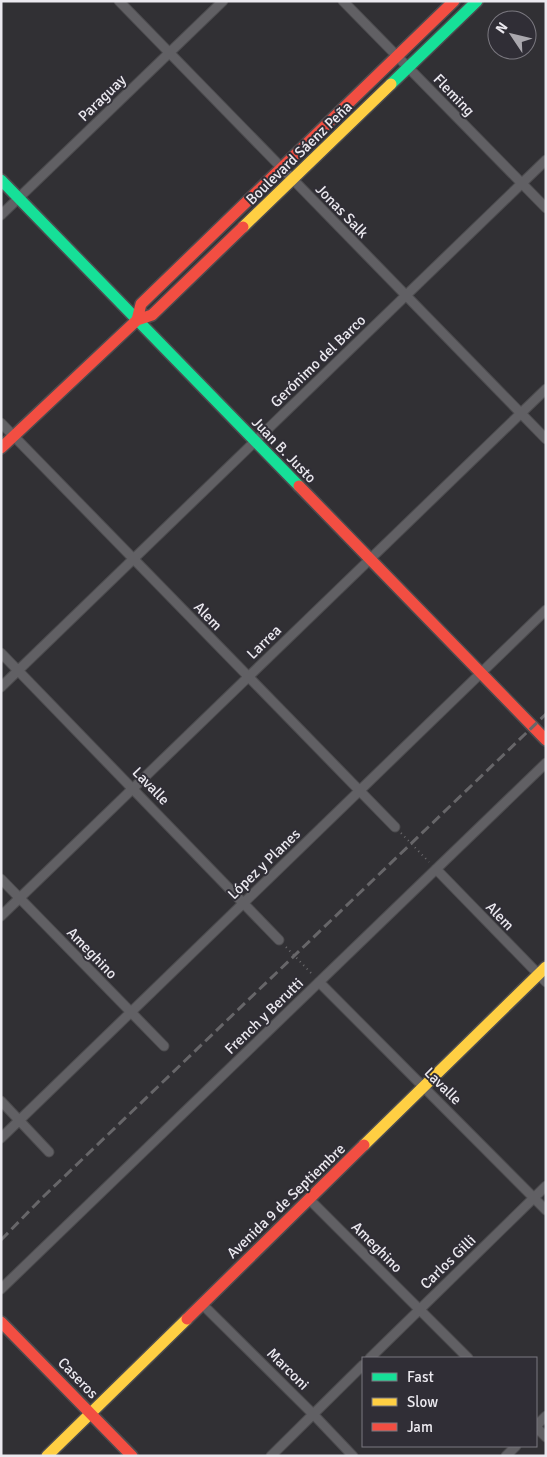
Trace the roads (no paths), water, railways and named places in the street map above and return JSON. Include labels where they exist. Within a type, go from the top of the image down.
[{"type":"main road","name":"Boulevard Sáenz Peña","points":[[137,320],[141,304],[454,1]]},
{"type":"main road","name":"Boulevard Sáenz Peña","points":[[1,448],[137,320],[152,315],[477,1]]},
{"type":"main road","name":"Juan B. Justo","points":[[1,180],[546,740]]},
{"type":"main road","name":"Avenida 9 de Septiembre","points":[[47,1456],[424,1086],[543,974]]},
{"type":"main road","name":"Caseros","points":[[1,1322],[132,1456]]},
{"type":"street","name":"Jonas Salk","points":[[119,1],[546,439]]},
{"type":"street","name":"Paraguay","points":[[1,215],[223,1]]},
{"type":"street","name":"Fleming","points":[[343,1],[546,208]]},
{"type":"street","name":"Gerónimo del Barco","points":[[1,687],[546,160]]},
{"type":"street","name":"Larrea","points":[[1,916],[546,388]]},
{"type":"street","name":"Alem","points":[[1,423],[395,827]]},
{"type":"street","name":"López y Planes","points":[[1,1138],[546,610]]},
{"type":"street","name":"Lavalle","points":[[1,653],[134,788],[279,940]]},
{"type":"street","name":"French y Berutti","points":[[1,1289],[546,763]]},
{"type":"street","name":"Alem","points":[[436,869],[543,974]]},
{"type":"street","name":"Ameghino","points":[[1,879],[164,1046]]},
{"type":"street","name":"Lavalle","points":[[319,982],[546,1210]]},
{"type":"street","points":[[1,1101],[49,1152]]},
{"type":"street","name":"Carlos Gilli","points":[[371,1357],[546,1186]]},
{"type":"street","name":"Ameghino","points":[[309,1199],[467,1357]]},
{"type":"street","name":"Marconi","points":[[202,1304],[353,1456]]},
{"type":"street","points":[[271,1456],[362,1366]]},
{"type":"street","points":[[537,1425],[546,1416]]},
{"type":"street","points":[[537,1427],[546,1437]]},
{"type":"street","points":[[506,1456],[515,1447]]},
{"type":"railway","points":[[1,1240],[43,1197],[546,714]]}]
